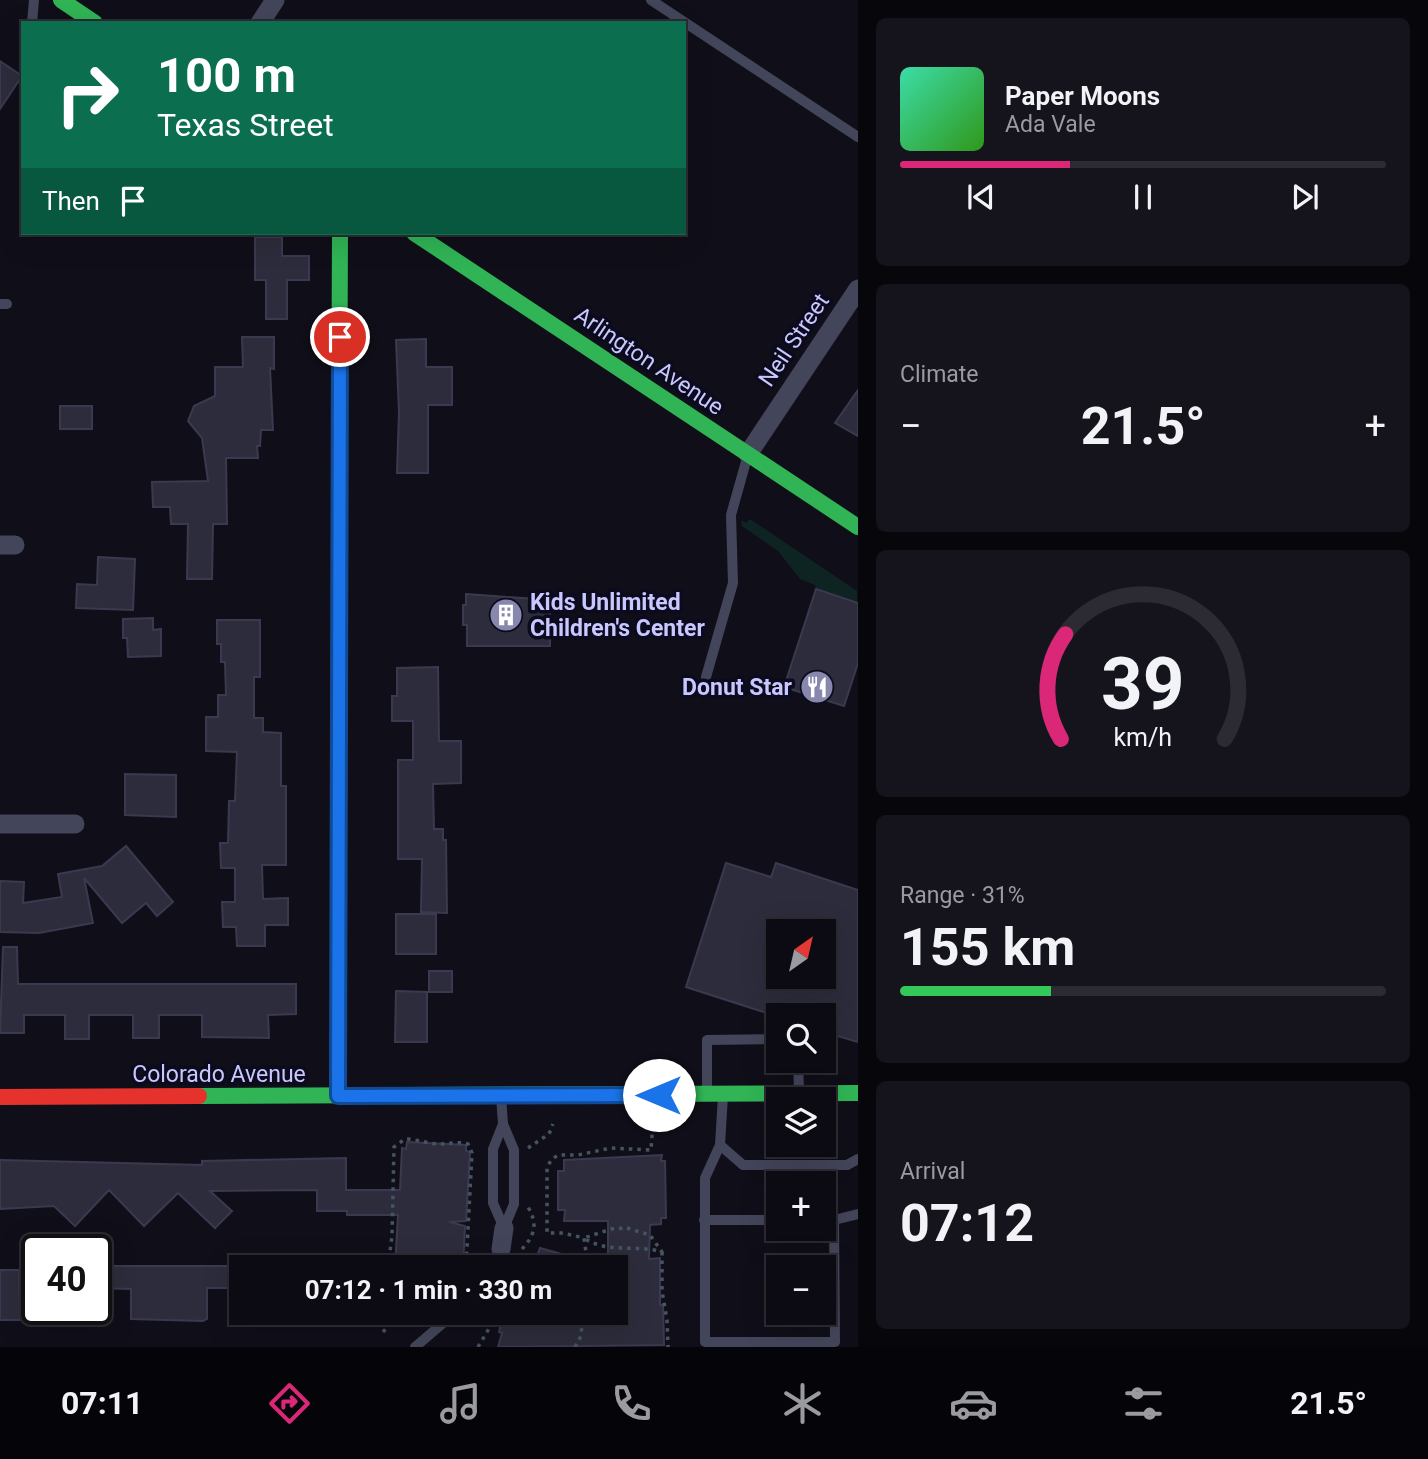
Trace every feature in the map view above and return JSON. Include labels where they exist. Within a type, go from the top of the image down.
[{"type":"street","points":[[261,21],[275,0]]},
{"type":"street","points":[[67,2],[92,21]]},
{"type":"street","points":[[338,1096],[340,235]]},
{"type":"street","name":"Arlington Avenue","points":[[417,235],[858,527]]},
{"type":"street","name":"Neil Street","points":[[748,454],[858,289]]},
{"type":"street","points":[[0,824],[75,824]]},
{"type":"street","name":"Colorado Avenue","points":[[836,1093],[858,1093]]},
{"type":"street","name":"Colorado Avenue","points":[[0,1097],[766,1094]]},
{"type":"street","points":[[499,1255],[504,1228]]},
{"type":"lane","points":[[32,21],[34,0]]},
{"type":"lane","points":[[650,0],[682,21]]},
{"type":"lane","points":[[686,24],[858,137]]},
{"type":"lane","points":[[706,677],[733,583],[731,515],[748,454]]},
{"type":"lane","points":[[766,1039],[707,1040],[720,1145],[705,1178],[705,1342],[835,1342],[830,1241]]},
{"type":"lane","points":[[500,1095],[503,1124],[514,1150],[514,1204],[504,1228]]},
{"type":"lane","points":[[503,1124],[493,1149],[493,1203],[504,1228]]},
{"type":"lane","points":[[720,1145],[743,1165],[847,1165],[858,1159]]},
{"type":"lane","points":[[836,1219],[858,1214]]},
{"type":"lane","points":[[704,1220],[766,1220]]},
{"type":"lane","points":[[415,1347],[441,1325]]},
{"type":"path","points":[[653,1123],[652,1150],[611,1148],[579,1155],[558,1155],[551,1160],[547,1168],[547,1233],[563,1233],[584,1238],[595,1246],[648,1247],[662,1252]]},
{"type":"path","points":[[390,1255],[393,1236],[394,1147],[405,1139],[426,1140],[438,1144],[455,1141],[468,1144],[472,1153],[467,1255]]},
{"type":"path","points":[[584,1238],[611,1229],[639,1230],[650,1235],[662,1252],[667,1347]]},
{"type":"path","points":[[584,1238],[586,1255]]},
{"type":"path","points":[[383,1332],[389,1325]]},
{"type":"path","points":[[478,1347],[491,1325]]},
{"type":"path","points":[[575,1347],[581,1336],[582,1325]]},
{"type":"green space","points":[[750,519],[857,591],[857,603],[816,589],[815,585],[800,579],[778,551],[742,526],[741,520],[746,523]]},
{"type":"building","points":[[0,61],[21,78],[0,109]]},
{"type":"building","points":[[255,237],[282,237],[282,256],[309,256],[309,280],[287,280],[287,319],[266,319],[266,280],[255,280]]},
{"type":"building","points":[[242,337],[274,337],[274,369],[270,368],[273,430],[261,430],[260,446],[257,446],[258,458],[226,458],[227,524],[213,524],[212,579],[187,579],[188,524],[171,524],[170,507],[153,507],[152,482],[208,481],[202,438],[188,421],[194,406],[215,396],[215,367],[243,367]]},
{"type":"building","points":[[426,339],[426,367],[452,367],[452,405],[428,405],[428,473],[397,473],[399,412],[396,340]]},
{"type":"building","points":[[858,390],[858,436],[835,423]]},
{"type":"building","points":[[60,406],[92,406],[92,429],[60,429]]},
{"type":"building","points":[[98,557],[135,559],[133,610],[76,608],[77,584],[97,585]]},
{"type":"building","points":[[816,589],[858,603],[858,663],[844,706],[784,687]]},
{"type":"building","name":"Kids Unlimited Children's Center","points":[[466,594],[550,600],[550,646],[467,646],[467,625],[463,625]]},
{"type":"building","points":[[153,618],[153,630],[161,629],[161,656],[128,657],[127,638],[123,638],[123,619]]},
{"type":"building","points":[[217,620],[260,620],[260,677],[254,677],[254,718],[263,718],[263,732],[281,733],[281,786],[286,786],[286,865],[262,865],[263,899],[288,898],[288,925],[265,925],[265,946],[237,946],[236,927],[223,927],[222,902],[235,902],[235,868],[221,868],[220,843],[228,843],[229,801],[235,801],[237,752],[206,751],[206,717],[218,717],[218,695],[226,695],[225,662],[221,662],[221,644],[217,644]]},
{"type":"building","points":[[438,667],[439,741],[461,741],[461,783],[433,784],[434,829],[443,829],[443,840],[446,840],[447,913],[421,912],[422,859],[398,859],[398,760],[413,760],[413,721],[392,721],[392,696],[397,696],[397,668]]},
{"type":"building","points":[[125,774],[176,775],[176,817],[125,815]]},
{"type":"building","points":[[126,846],[173,902],[157,916],[146,903],[122,923],[84,878],[93,923],[39,933],[0,932],[0,881],[24,882],[23,903],[62,897],[58,874],[102,866]]},
{"type":"building","points":[[726,863],[771,877],[776,863],[858,890],[858,1042],[836,1036],[836,1003],[766,1003],[766,1013],[686,987]]},
{"type":"building","points":[[396,914],[436,914],[436,954],[396,954]]},
{"type":"building","points":[[3,947],[17,947],[18,984],[296,984],[296,1014],[268,1015],[269,1038],[202,1037],[202,1015],[159,1015],[159,1038],[133,1038],[133,1015],[89,1015],[89,1039],[65,1039],[65,1015],[24,1015],[24,1033],[0,1033]]},
{"type":"building","points":[[429,971],[452,971],[452,992],[429,992]]},
{"type":"building","points":[[396,991],[427,992],[427,1042],[395,1042]]},
{"type":"building","points":[[407,1142],[466,1145],[466,1151],[470,1152],[466,1221],[449,1222],[465,1226],[464,1255],[396,1255],[398,1215],[347,1215],[347,1211],[317,1211],[317,1190],[210,1191],[232,1211],[215,1228],[178,1193],[144,1226],[109,1190],[75,1226],[54,1206],[0,1209],[0,1160],[202,1165],[202,1161],[346,1158],[346,1190],[400,1190],[402,1148],[406,1149]]},
{"type":"building","points":[[662,1155],[661,1161],[665,1161],[666,1218],[661,1218],[661,1224],[650,1225],[649,1259],[660,1258],[660,1305],[663,1305],[664,1345],[498,1347],[502,1333],[499,1332],[501,1325],[628,1325],[628,1255],[608,1255],[608,1221],[564,1221],[565,1210],[558,1210],[558,1171],[564,1171],[564,1160]]},
{"type":"building","points":[[540,1248],[565,1255],[537,1255]]},
{"type":"building","points":[[112,1266],[229,1266],[229,1288],[207,1288],[207,1319],[203,1321],[131,1319],[131,1289],[112,1288]]},
{"type":"building","points":[[0,1270],[19,1270],[20,1320],[0,1320]]},
{"type":"traffic: fast","points":[[61,0],[92,21]]},
{"type":"traffic: fast","points":[[339,461],[340,235]]},
{"type":"traffic: fast","points":[[417,235],[858,527]]},
{"type":"traffic: fast","points":[[199,1096],[858,1093]]},
{"type":"traffic: slow","points":[[339,461],[339,755]]},
{"type":"traffic: jam","points":[[338,1096],[339,755]]},
{"type":"traffic: jam","points":[[0,1097],[199,1096]]},
{"type":"place","name":"Kids Unlimited Children's Center","points":[[506,615]]},
{"type":"place","name":"Donut Star","points":[[817,687]]},
{"type":"route","points":[[340,337],[338,1096],[659,1095]]}]
